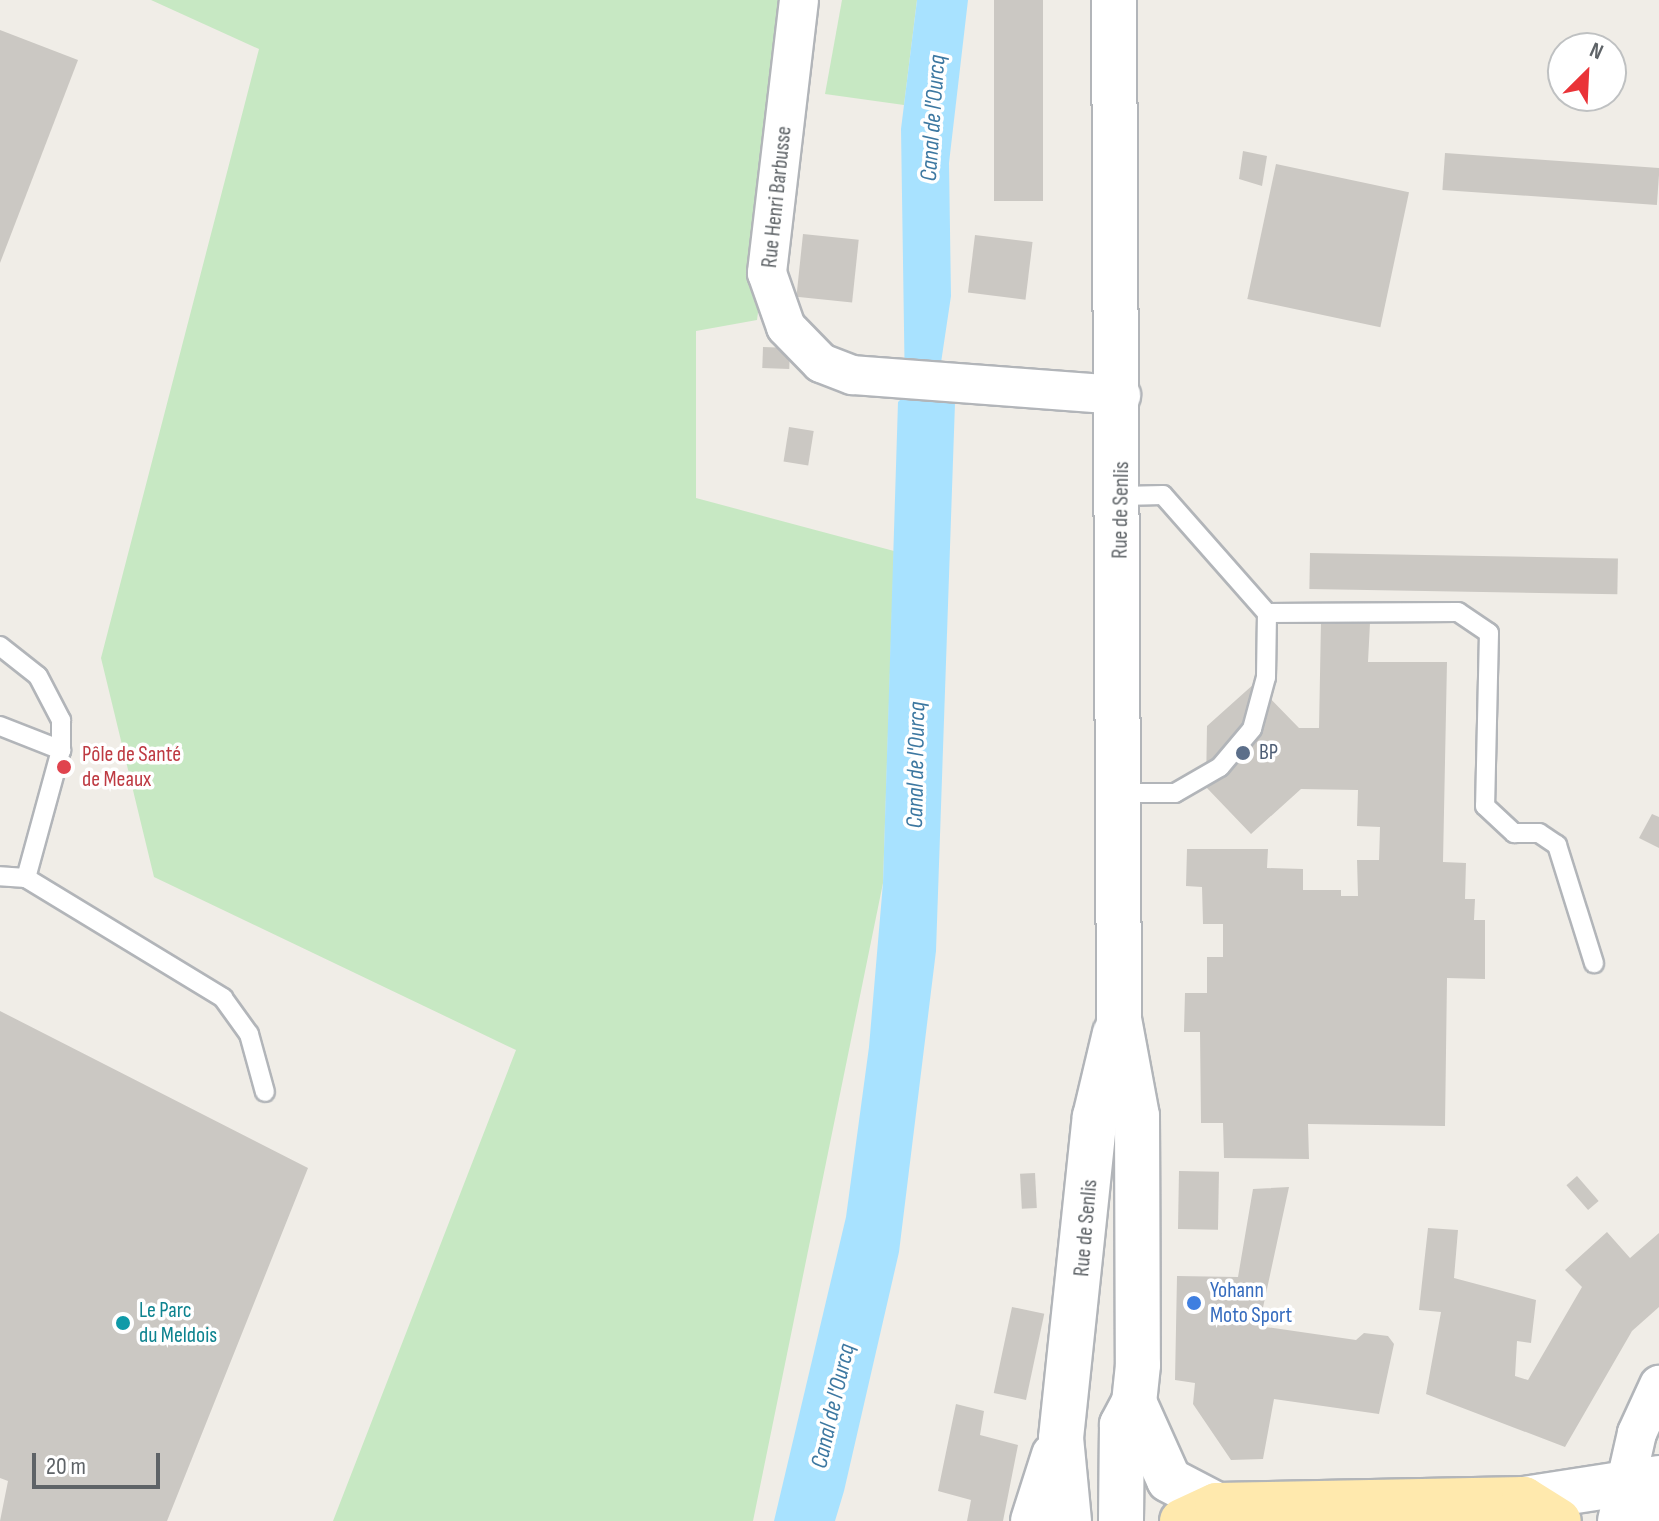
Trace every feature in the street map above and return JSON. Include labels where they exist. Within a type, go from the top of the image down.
[{"type":"main road","name":"Rue de Senlis","points":[[1114,0],[1122,496],[1115,793],[1119,1019],[1137,1116],[1134,1402],[1169,1480],[1200,1513]]},
{"type":"main road","name":"Rue de Senlis","points":[[1069,1521],[1061,1438],[1095,1117],[1119,1019]]},
{"type":"main road","name":"Rue de Senlis","points":[[1121,1521],[1122,1425],[1134,1402]]},
{"type":"main road","name":"Rue de Senlis","points":[[1033,1521],[1061,1438]]},
{"type":"main road","points":[[1200,1513],[1541,1510],[1633,1494]]},
{"type":"main road","points":[[1651,1521],[1659,1514]]},
{"type":"street","name":"Rue Henri Barbusse","points":[[799,0],[767,273],[786,327],[821,363],[884,376],[1121,395]]},
{"type":"street","points":[[1633,1494],[1659,1385]]},
{"type":"lane","points":[[1115,793],[1175,793],[1228,757],[1252,729],[1266,677],[1267,613],[1163,495],[1122,496]]},
{"type":"lane","points":[[1267,613],[1458,612],[1489,633],[1485,806],[1514,833],[1539,833],[1557,845],[1594,963]]},
{"type":"lane","points":[[0,646],[38,676],[61,720],[61,750],[26,878]]},
{"type":"lane","points":[[0,726],[61,750]]},
{"type":"lane","points":[[0,876],[26,878],[223,998],[249,1034],[265,1092]]},
{"type":"green space","points":[[151,0],[799,0],[757,320],[696,331],[696,498],[894,551],[883,883],[753,1521],[333,1521],[516,1050],[154,877],[101,658],[259,49]]},
{"type":"green space","points":[[842,0],[917,0],[904,105],[825,94]]},
{"type":"water","name":"Canal de l'Ourcq","points":[[917,0],[968,0],[949,163],[951,296],[936,396],[955,403],[936,951],[899,1252],[844,1491],[835,1521],[774,1521],[846,1217],[869,1047],[883,883],[898,402],[905,395],[901,129]]},
{"type":"building","points":[[994,0],[1043,0],[1043,201],[994,201]]},
{"type":"building","points":[[0,30],[78,60],[0,263]]},
{"type":"building","points":[[1243,151],[1267,156],[1262,186],[1239,179]]},
{"type":"building","points":[[1445,153],[1659,168],[1657,205],[1442,190]]},
{"type":"building","points":[[1276,164],[1409,192],[1380,327],[1247,299]]},
{"type":"building","points":[[803,234],[859,240],[852,303],[796,297]]},
{"type":"building","points":[[975,235],[1033,242],[1025,300],[968,293]]},
{"type":"building","points":[[763,347],[790,348],[789,369],[762,368]]},
{"type":"building","points":[[789,427],[814,431],[808,465],[784,462]]},
{"type":"building","points":[[1310,553],[1618,558],[1617,594],[1309,589]]},
{"type":"building","points":[[1321,621],[1370,623],[1368,662],[1447,662],[1443,862],[1466,863],[1465,899],[1475,899],[1474,920],[1485,920],[1485,979],[1447,978],[1445,1126],[1308,1124],[1309,1159],[1224,1158],[1223,1123],[1201,1123],[1200,1032],[1184,1032],[1185,993],[1207,993],[1207,957],[1223,957],[1223,924],[1203,924],[1202,887],[1186,886],[1187,849],[1268,849],[1267,868],[1303,869],[1303,890],[1341,890],[1341,896],[1358,896],[1357,860],[1379,860],[1380,827],[1357,826],[1358,790],[1301,789],[1251,834],[1206,787],[1207,726],[1255,683],[1299,728],[1319,728]]},
{"type":"building","points":[[1652,814],[1659,817],[1659,848],[1639,838]]},
{"type":"building","name":"Le Parc du Meldois","points":[[0,1011],[308,1168],[167,1521],[0,1521],[8,1481],[0,1478]]},
{"type":"building","points":[[1179,1171],[1219,1172],[1218,1230],[1178,1229]]},
{"type":"building","points":[[1035,1173],[1037,1208],[1022,1209],[1020,1174]]},
{"type":"building","points":[[1577,1176],[1599,1201],[1588,1210],[1566,1185]]},
{"type":"building","points":[[1289,1187],[1259,1326],[1356,1340],[1364,1333],[1388,1336],[1394,1344],[1379,1414],[1274,1399],[1263,1459],[1231,1460],[1193,1404],[1195,1383],[1175,1380],[1177,1276],[1238,1277],[1253,1189]]},
{"type":"building","points":[[1428,1228],[1458,1230],[1454,1278],[1536,1300],[1531,1343],[1517,1341],[1515,1376],[1528,1380],[1582,1287],[1565,1270],[1607,1232],[1630,1258],[1659,1233],[1659,1307],[1632,1331],[1565,1447],[1426,1394],[1441,1312],[1419,1310]]},
{"type":"building","points":[[1012,1307],[1044,1314],[1026,1400],[994,1393]]},
{"type":"building","points":[[956,1404],[984,1411],[980,1435],[1018,1445],[1003,1521],[967,1521],[971,1500],[938,1491]]},
{"type":"place","name":"BP","points":[[1243,753]]},
{"type":"place","name":"Pôle de Santé de Meaux","points":[[64,767]]},
{"type":"place","name":"Yohann Moto Sport","points":[[1194,1303]]},
{"type":"place","name":"Le Parc du Meldois","points":[[123,1323]]}]
